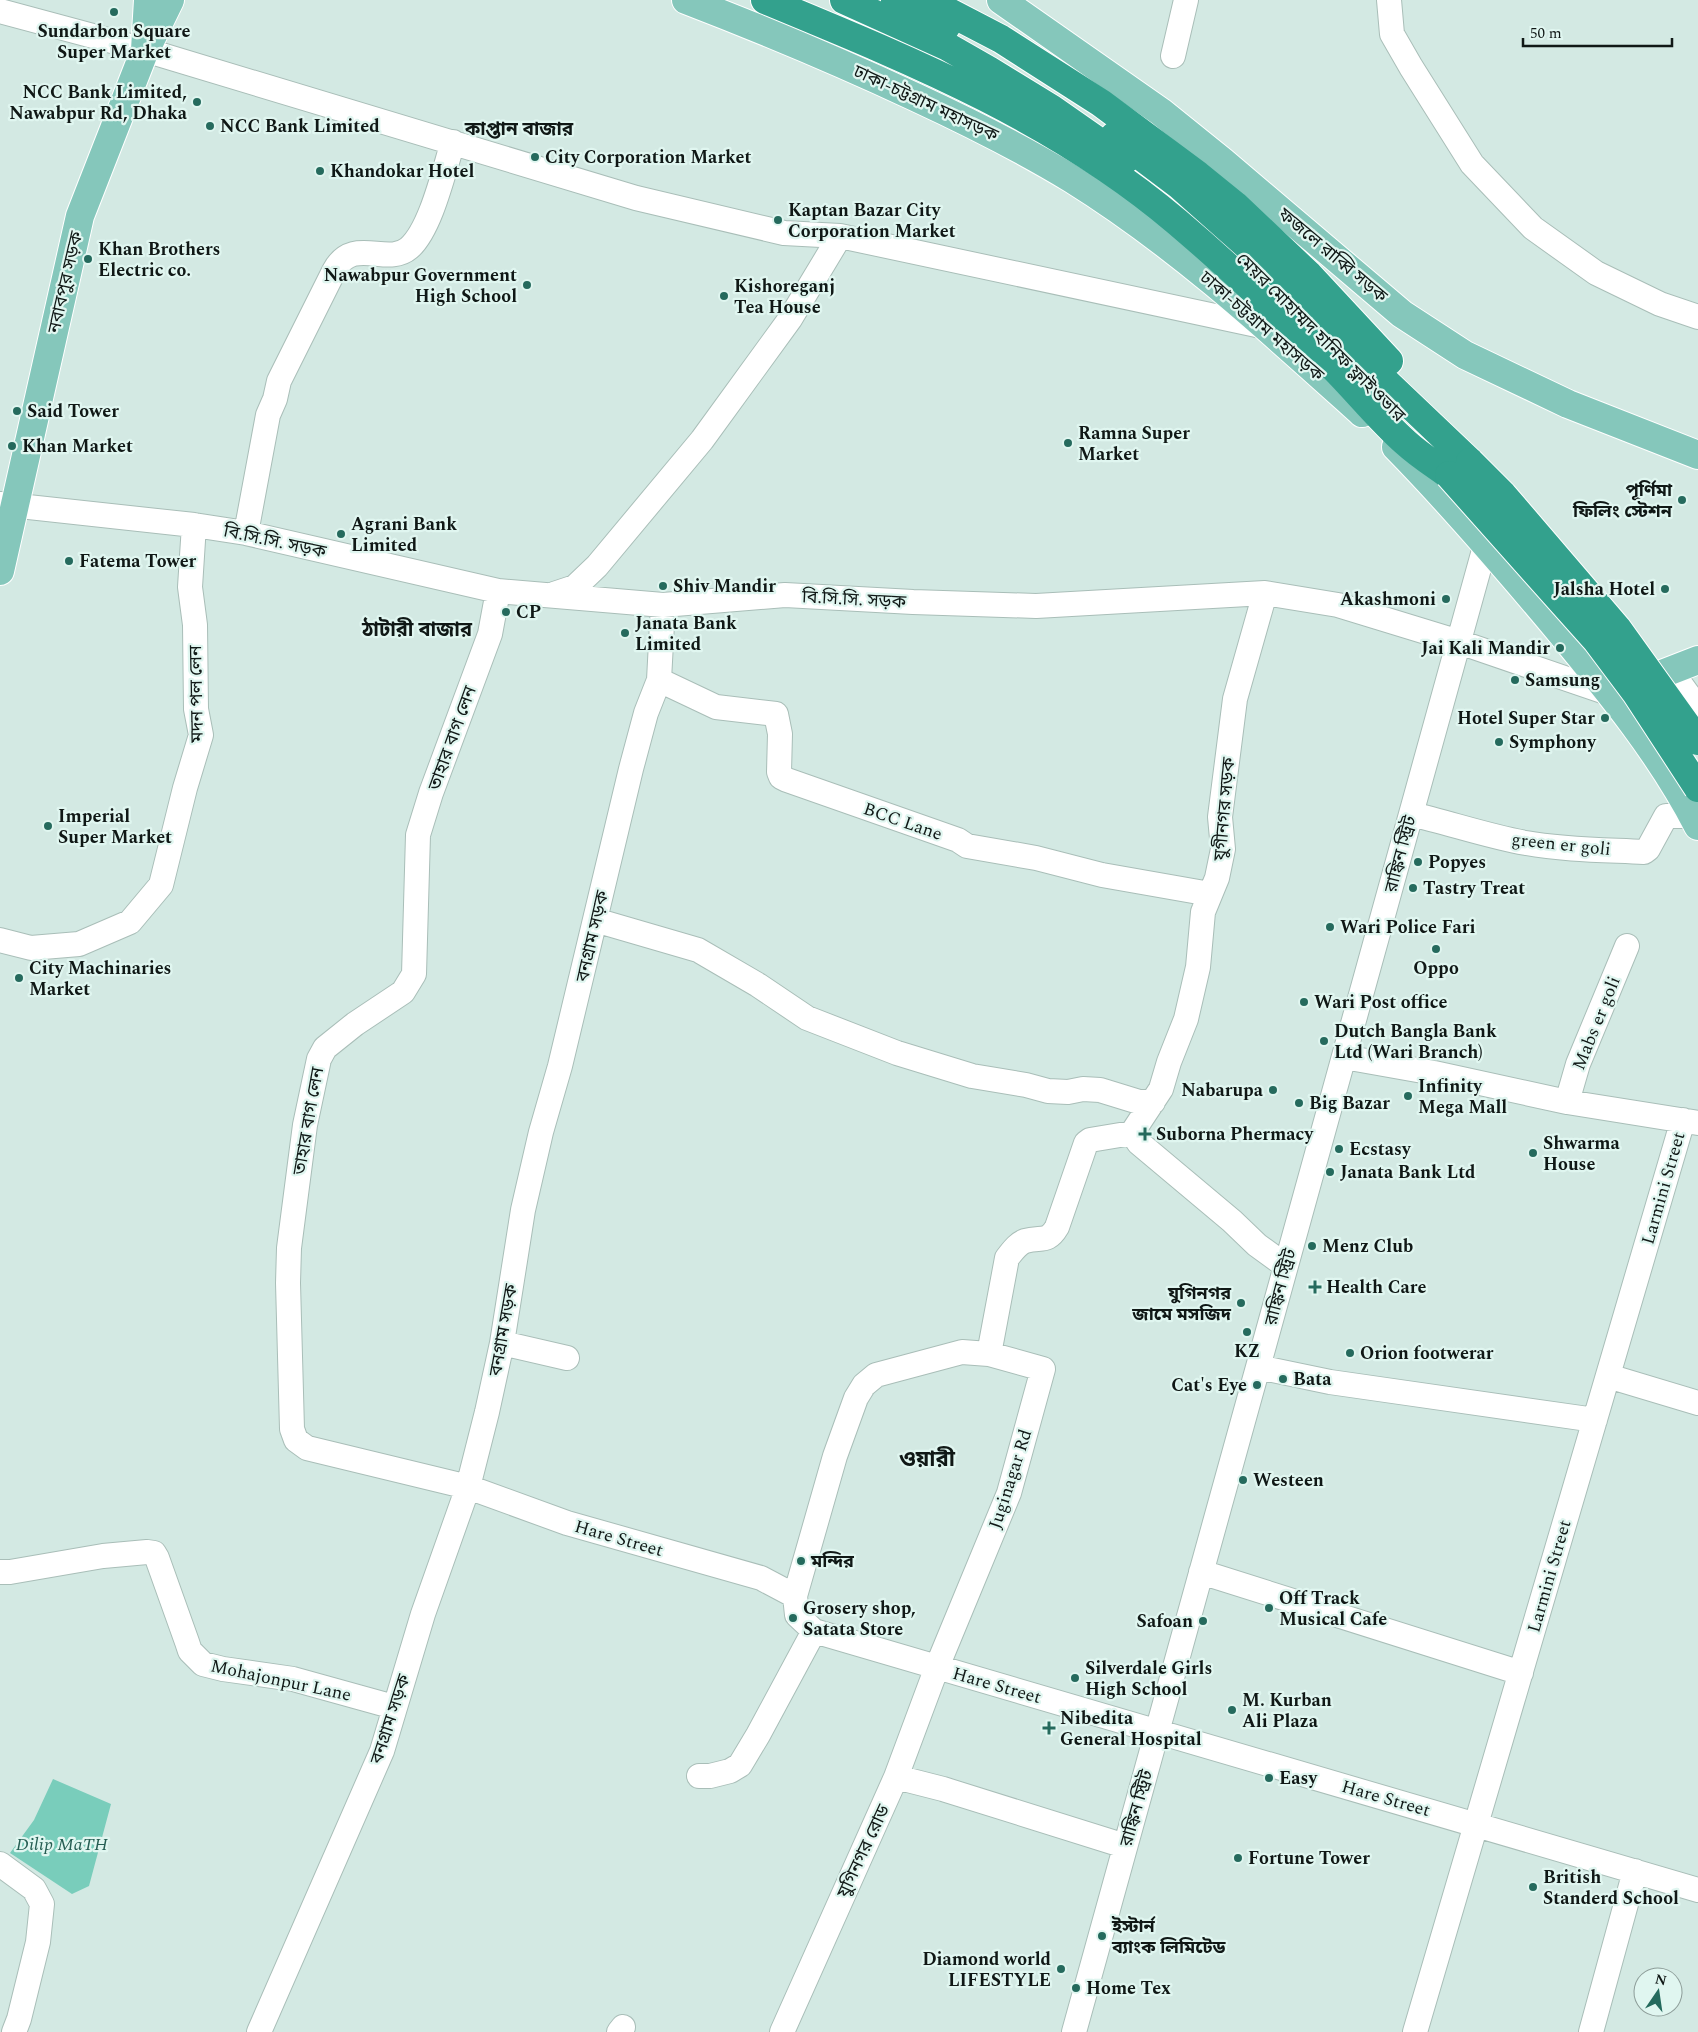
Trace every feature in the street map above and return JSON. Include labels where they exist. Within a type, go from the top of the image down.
[{"type":"highway","points":[[765,0],[979,93],[1023,116],[1114,173],[1175,220],[1249,285],[1333,367],[1406,443],[1460,468]]},
{"type":"highway","name":"মেয়র মোহাম্মদ হানিফ ফ্লাইওভার","points":[[844,0],[974,61],[1052,109],[1122,158],[1258,268],[1418,436],[1460,468],[1504,495],[1617,628],[1698,741]]},
{"type":"highway","name":"মেয়র মোহাম্মদ হানিফ ফ্লাইওভার","points":[[895,0],[974,43],[1086,117],[1179,185],[1286,281],[1368,365],[1460,468],[1636,693],[1698,788]]},
{"type":"highway","points":[[926,0],[1001,39],[1101,104],[1198,175],[1235,205],[1308,275],[1387,359],[1460,468]]},
{"type":"main road","name":"নবাবপুর সড়ক","points":[[0,571],[7,506],[80,216],[145,50],[148,0]]},
{"type":"main road","points":[[145,50],[170,0]]},
{"type":"main road","name":"ঢাকা-চট্টগ্রাম মহাসড়ক","points":[[686,0],[783,37],[942,110],[1019,148],[1073,180],[1177,253],[1266,327],[1373,422],[1446,497],[1611,694],[1649,745],[1696,821]]},
{"type":"main road","name":"ফজলে রাব্বি সড়ক","points":[[1002,1],[1161,112],[1231,168],[1402,314],[1465,355],[1568,404],[1698,455]]},
{"type":"main road","points":[[1611,694],[1698,660]]},
{"type":"street","points":[[1173,56],[1186,0]]},
{"type":"street","points":[[1389,0],[1392,34],[1411,68],[1472,164],[1532,228],[1596,273],[1660,304],[1698,317]]},
{"type":"street","points":[[0,10],[145,50],[636,198],[784,233],[840,236],[1266,327]]},
{"type":"street","points":[[246,533],[268,414],[275,399],[279,381],[339,262],[346,256],[355,254],[398,254],[409,248],[420,234],[429,215],[453,142]]},
{"type":"street","points":[[552,595],[575,587],[597,566],[696,448],[790,318],[840,236]]},
{"type":"street","name":"বি.সি.সি. সড়ক","points":[[7,506],[194,525],[246,533],[498,591],[663,605],[785,595],[1036,606],[1264,593],[1338,605],[1459,642],[1611,694]]},
{"type":"street","name":"মদন পল লেন","points":[[0,940],[31,948],[79,944],[130,922],[161,885],[185,788],[201,735],[196,709],[195,625],[190,587],[194,525]]},
{"type":"street","name":"রাঙ্কিন স্ট্রিট","points":[[1074,2032],[1486,543]]},
{"type":"street","name":"তাহার বাগ লেন","points":[[468,1487],[307,1448],[296,1440],[292,1430],[288,1283],[289,1248],[305,1126],[319,1059],[326,1048],[355,1024],[403,992],[414,974],[418,834],[431,793],[490,634],[498,591]]},
{"type":"street","name":"যুগীনগর সড়ক","points":[[1132,1133],[1161,1089],[1169,1062],[1186,1019],[1198,967],[1203,912],[1217,878],[1223,849],[1220,818],[1235,698],[1264,593]]},
{"type":"street","name":"বনগ্রাম সড়ক","points":[[259,2032],[382,1751],[426,1605],[468,1487],[502,1343],[525,1201],[541,1132],[560,1066],[631,769],[646,712],[659,680],[663,605]]},
{"type":"street","points":[[1671,671],[1698,708]]},
{"type":"street","name":"BCC Lane","points":[[659,680],[716,707],[776,714],[780,734],[779,772],[781,777],[787,780],[958,840],[967,846],[1036,858],[1102,876],[1210,894]]},
{"type":"street","name":"green er goli","points":[[1411,814],[1463,826],[1477,832],[1528,843],[1581,849],[1644,852],[1648,849],[1666,816],[1696,821]]},
{"type":"street","points":[[595,920],[698,950],[758,985],[807,1018],[897,1053],[972,1076],[1026,1085],[1048,1091],[1100,1090],[1139,1102],[1153,1102]]},
{"type":"street","name":"Mabs er goli","points":[[1567,1102],[1578,1064],[1627,946]]},
{"type":"street","name":"Larmini Street","points":[[1344,1057],[1434,1073],[1567,1102],[1691,1122],[1608,1376],[1415,2032]]},
{"type":"street","points":[[795,1596],[835,1456],[856,1398],[864,1385],[876,1375],[900,1367],[962,1352],[988,1354],[1008,1258],[1016,1247],[1026,1241],[1045,1239],[1052,1236],[1057,1227],[1086,1143],[1090,1140],[1132,1133],[1139,1142],[1232,1221],[1257,1245],[1286,1266]]},
{"type":"street","points":[[502,1343],[567,1358]]},
{"type":"street","name":"Juginagar Rd","points":[[937,1667],[1009,1493],[1043,1369],[988,1354]]},
{"type":"street","points":[[1258,1367],[1330,1382],[1595,1420]]},
{"type":"street","points":[[1608,1376],[1698,1403]]},
{"type":"street","name":"Hare Street","points":[[468,1487],[567,1523],[761,1578],[795,1596],[797,1615],[814,1631],[1698,1890]]},
{"type":"street","name":"Mohajonpur Lane","points":[[0,1572],[10,1572],[104,1556],[154,1553],[190,1651],[203,1664],[223,1669],[293,1679],[394,1707]]},
{"type":"street","points":[[1201,1572],[1521,1672]]},
{"type":"street","points":[[699,1776],[710,1776],[730,1771],[740,1765],[772,1711],[814,1631]]},
{"type":"street","name":"যুগিনগর রোড","points":[[782,2032],[896,1777],[937,1667]]},
{"type":"street","points":[[896,1777],[943,1788],[1125,1846]]},
{"type":"street","points":[[0,1864],[34,1889],[42,1904],[38,1942],[19,2020],[14,2032]]},
{"type":"street","points":[[1592,2032],[1635,1871]]},
{"type":"green space","name":"Dilip MaTH","points":[[53,1779],[111,1804],[89,1886],[72,1894],[10,1853],[34,1820]]},
{"type":"place","name":"Sundarbon Square Super Market","points":[[114,12]]},
{"type":"place","name":"NCC Bank Limited, Nawabpur Rd, Dhaka","points":[[197,102]]},
{"type":"place","name":"NCC Bank Limited","points":[[210,126]]},
{"type":"place","name":"City Corporation Market","points":[[535,157]]},
{"type":"place","name":"Khandokar Hotel","points":[[320,171]]},
{"type":"place","name":"Kaptan Bazar City Corporation Market","points":[[778,220]]},
{"type":"place","name":"Khan Brothers Electric co.","points":[[88,259]]},
{"type":"place","name":"Nawabpur Government High School","points":[[527,285]]},
{"type":"place","name":"Kishoreganj Tea House","points":[[724,296]]},
{"type":"place","name":"Said Tower","points":[[17,411]]},
{"type":"place","name":"Ramna Super Market","points":[[1068,443]]},
{"type":"place","name":"Khan Market","points":[[12,446]]},
{"type":"place","name":"পূর্ণিমা ফিলিং স্টেশন","points":[[1682,500]]},
{"type":"place","name":"Agrani Bank Limited","points":[[341,534]]},
{"type":"place","name":"Fatema Tower","points":[[69,561]]},
{"type":"place","name":"Shiv Mandir","points":[[663,586]]},
{"type":"place","name":"Jalsha Hotel","points":[[1665,589]]},
{"type":"place","name":"Akashmoni","points":[[1446,599]]},
{"type":"place","name":"CP","points":[[506,612]]},
{"type":"place","name":"Janata Bank Limited","points":[[625,633]]},
{"type":"place","name":"Jai Kali Mandir","points":[[1560,648]]},
{"type":"place","name":"Samsung","points":[[1515,680]]},
{"type":"place","name":"Hotel Super Star","points":[[1605,718]]},
{"type":"place","name":"Symphony","points":[[1499,742]]},
{"type":"place","name":"Imperial Super Market","points":[[48,826]]},
{"type":"place","name":"Popyes","points":[[1418,862]]},
{"type":"place","name":"Tastry Treat","points":[[1413,888]]},
{"type":"place","name":"Wari Police Fari","points":[[1330,927]]},
{"type":"place","name":"Oppo","points":[[1436,949]]},
{"type":"place","name":"City Machinaries Market","points":[[19,978]]},
{"type":"place","name":"Wari Post office","points":[[1304,1002]]},
{"type":"place","name":"Dutch Bangla Bank Ltd (Wari Branch)","points":[[1324,1041]]},
{"type":"place","name":"Nabarupa","points":[[1273,1090]]},
{"type":"place","name":"Infinity Mega Mall","points":[[1408,1096]]},
{"type":"place","name":"Big Bazar","points":[[1299,1103]]},
{"type":"place","name":"Suborna Phermacy","points":[[1145,1134]]},
{"type":"place","name":"Ecstasy","points":[[1339,1149]]},
{"type":"place","name":"Shwarma House","points":[[1533,1153]]},
{"type":"place","name":"Janata Bank Ltd","points":[[1330,1172]]},
{"type":"place","name":"Menz Club","points":[[1312,1246]]},
{"type":"place","name":"Health Care","points":[[1315,1287]]},
{"type":"place","name":"যুগিনগর জামে মসজিদ","points":[[1241,1303]]},
{"type":"place","name":"KZ","points":[[1247,1332]]},
{"type":"place","name":"Orion footwerar","points":[[1350,1353]]},
{"type":"place","name":"Bata","points":[[1283,1379]]},
{"type":"place","name":"Cat's Eye","points":[[1257,1385]]},
{"type":"place","name":"Westeen","points":[[1243,1480]]},
{"type":"place","name":"মন্দির","points":[[801,1561]]},
{"type":"place","name":"Off Track Musical Cafe","points":[[1269,1608]]},
{"type":"place","name":"Grosery shop, Satata Store","points":[[793,1618]]},
{"type":"place","name":"Safoan","points":[[1203,1621]]},
{"type":"place","name":"Silverdale Girls High School","points":[[1075,1678]]},
{"type":"place","name":"M. Kurban Ali Plaza","points":[[1232,1710]]},
{"type":"place","name":"Nibedita General Hospital","points":[[1049,1728]]},
{"type":"place","name":"Easy","points":[[1269,1778]]},
{"type":"place","name":"Fortune Tower","points":[[1238,1858]]},
{"type":"place","name":"British Standerd School","points":[[1533,1887]]},
{"type":"place","name":"ইস্টার্ন ব্যাংক লিমিটেড","points":[[1102,1936]]},
{"type":"place","name":"Diamond world LIFESTYLE","points":[[1061,1969]]},
{"type":"place","name":"Home Tex","points":[[1076,1988]]},
{"type":"district","name":"কাপ্তান বাজার","points":[[519,128]]},
{"type":"district","name":"ঠাটারী বাজার","points":[[417,629]]},
{"type":"district","name":"ওয়ারী","points":[[927,1458]]}]
